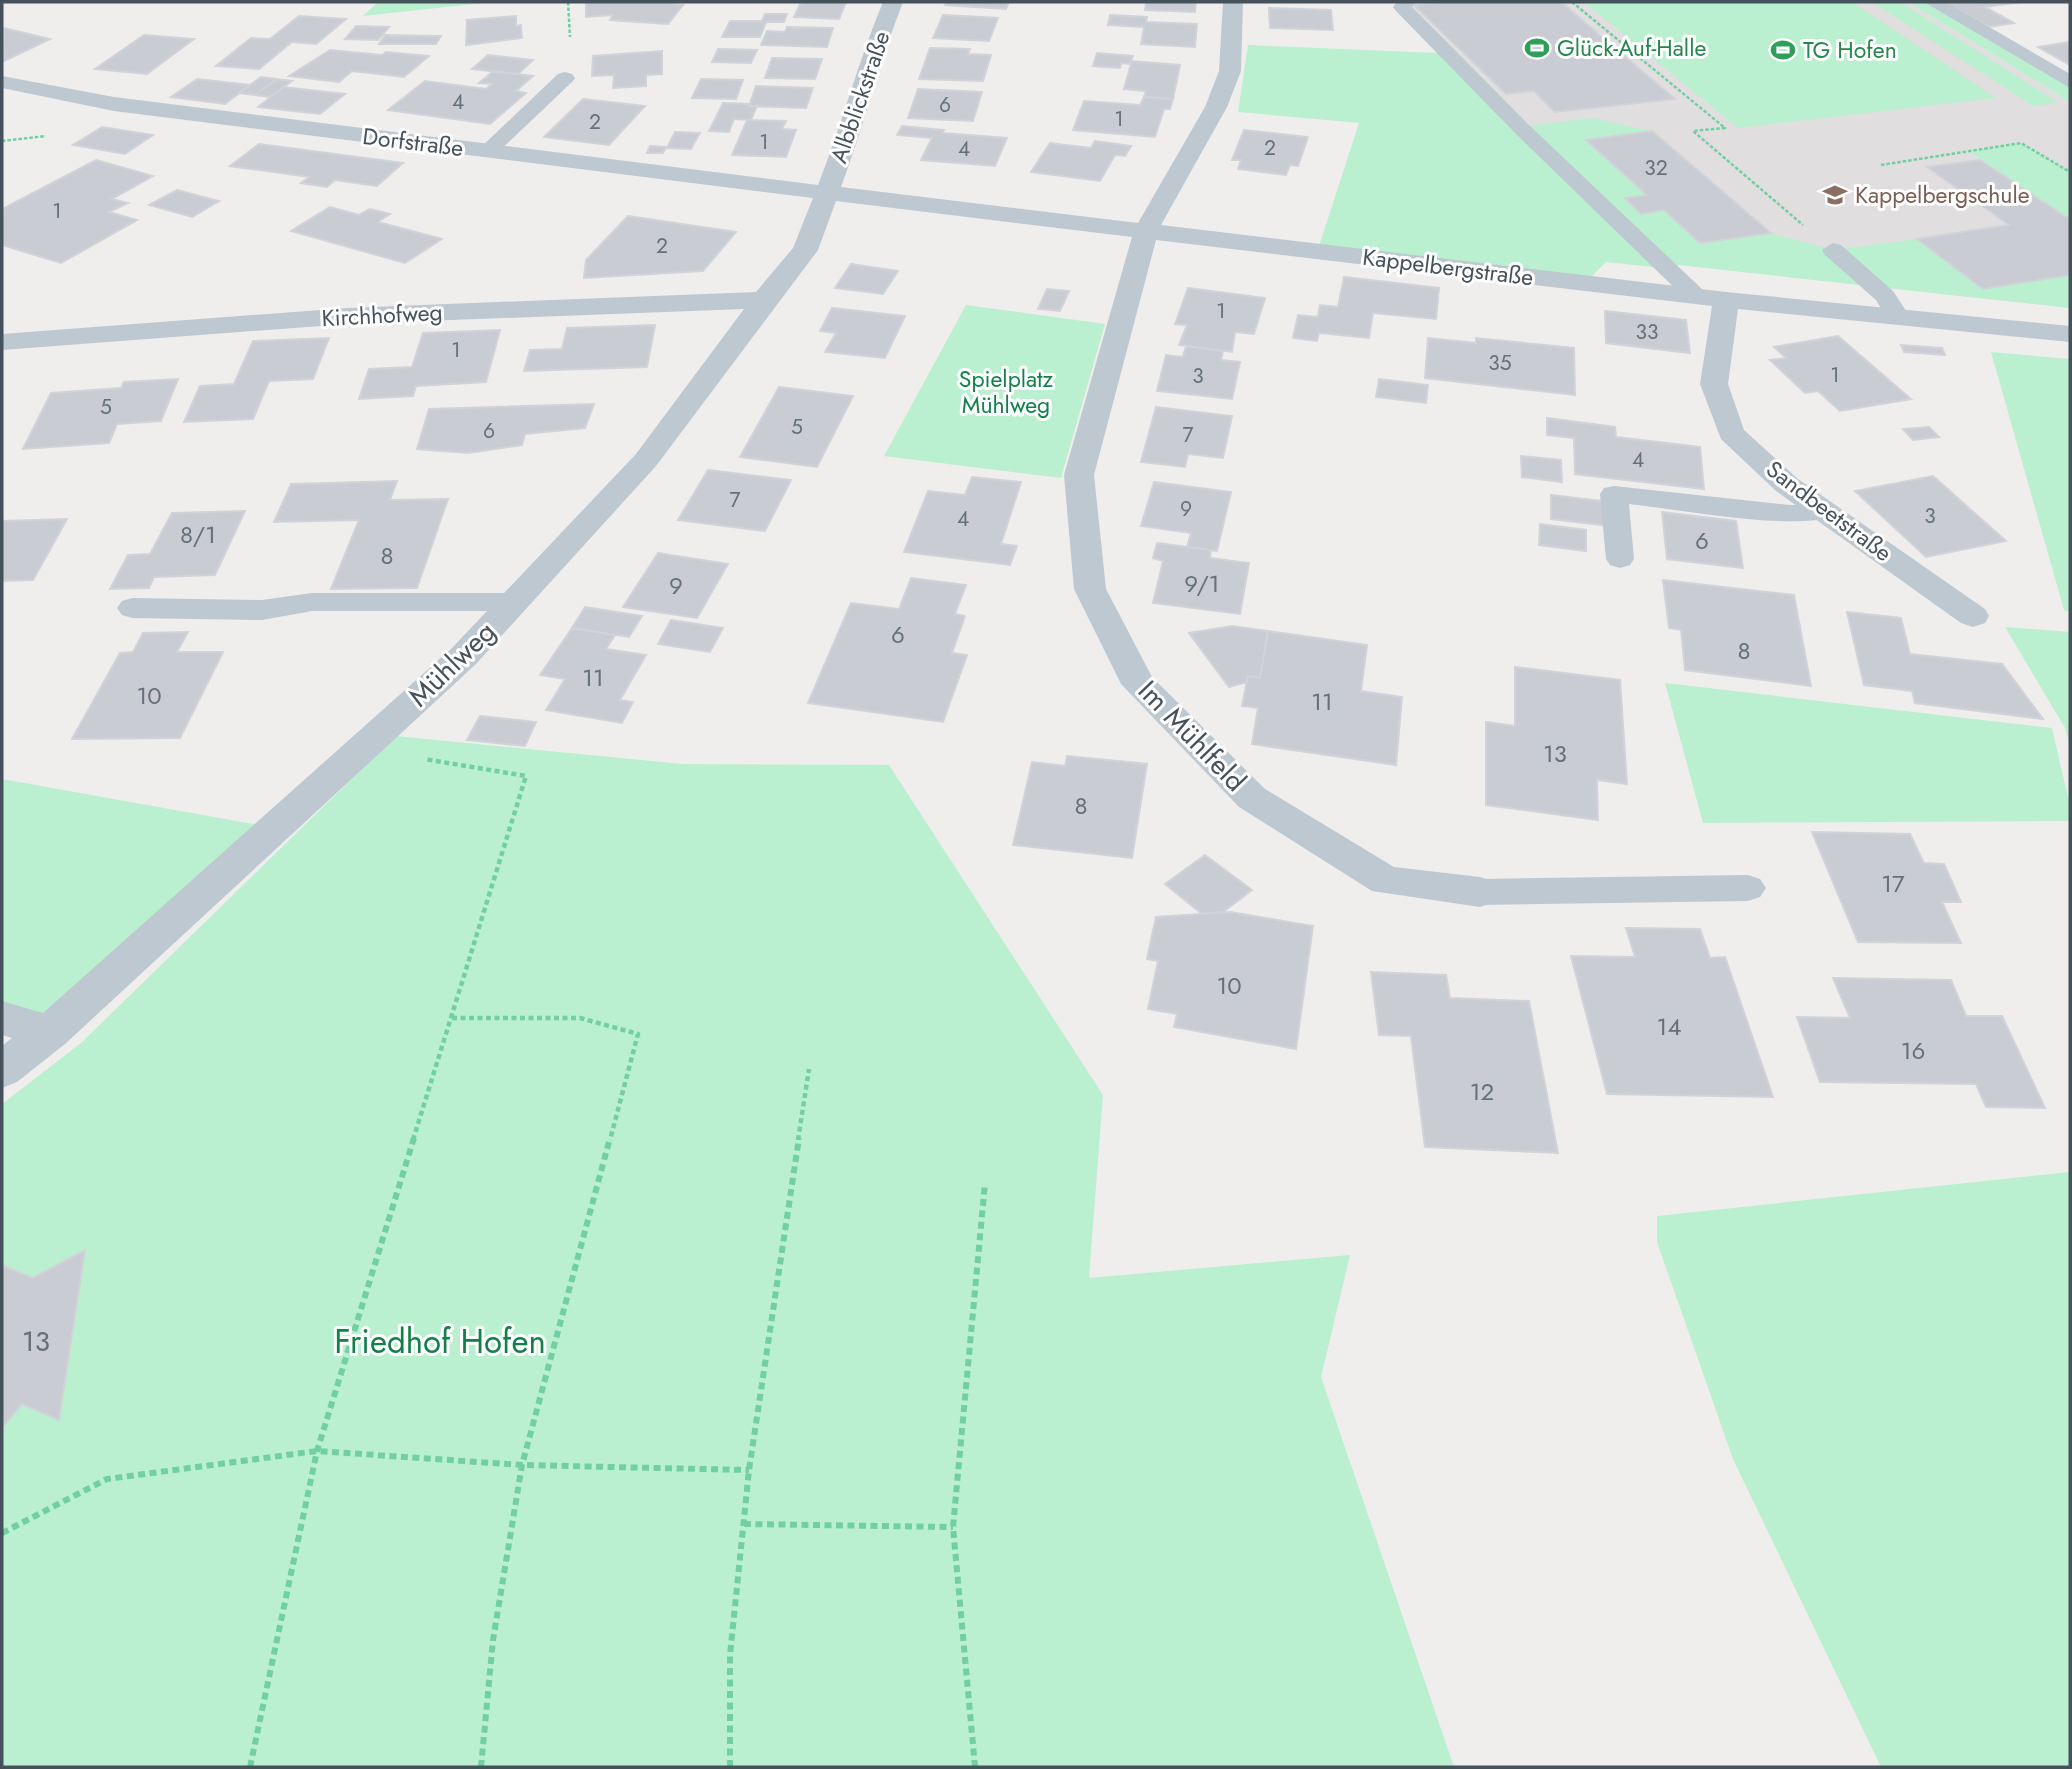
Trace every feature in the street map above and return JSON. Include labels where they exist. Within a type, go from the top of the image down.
[{"type":"street","name":"Albblickstraße","points":[[827,192],[851,131],[875,46],[893,2]]},
{"type":"street","name":"Im Mühlfeld","points":[[1233,2],[1230,71],[1216,107],[1146,230],[1079,475],[1090,589],[1138,684],[1252,798],[1386,881],[1480,892]]},
{"type":"street","name":"Dorfstraße","points":[[2,82],[114,104],[827,192]]},
{"type":"street","name":"Kappelbergstraße","points":[[827,192],[1726,300],[2070,334]]},
{"type":"street","name":"Mühlweg","points":[[2,1070],[50,1032],[464,656],[646,460],[764,300],[805,250],[827,192]]},
{"type":"street","name":"Kirchhofweg","points":[[2,342],[347,316],[764,300]]},
{"type":"street","name":"Sandbeetstraße","points":[[1726,300],[1714,384],[1731,433],[1787,485],[1973,615]]},
{"type":"street","points":[[2,1018],[50,1032]]},
{"type":"lane","points":[[1406,2],[1402,7],[1430,36],[1696,296]]},
{"type":"lane","points":[[1933,2],[2070,82]]},
{"type":"lane","points":[[487,152],[565,78]]},
{"type":"lane","points":[[1833,250],[1885,296],[1898,317]]},
{"type":"lane","points":[[1620,559],[1614,494],[1790,513],[1825,511]]},
{"type":"lane","points":[[132,608],[262,610],[312,602],[514,601]]},
{"type":"lane","points":[[1480,892],[1748,888]]},
{"type":"path","points":[[1572,2],[1725,128],[1693,131],[1833,250]]},
{"type":"path","points":[[2,141],[46,136]]},
{"type":"path","points":[[1881,165],[2021,144],[2070,172]]},
{"type":"path","points":[[250,1767],[317,1451],[526,776],[360,750]]},
{"type":"path","points":[[451,1018],[580,1018],[638,1034],[522,1465],[493,1640],[481,1767]]},
{"type":"path","points":[[730,1767],[730,1655],[748,1470],[809,1069]]},
{"type":"path","points":[[975,1767],[953,1527],[985,1183]]},
{"type":"path","points":[[2,1533],[107,1479],[317,1451],[522,1465],[748,1470]]},
{"type":"path","points":[[744,1524],[953,1527]]},
{"type":"shaded area","name":"Kappelbergschule","points":[[1417,2],[1908,2],[2070,102],[2070,308],[1670,264],[1408,6]]},
{"type":"green space","points":[[378,2],[492,2],[363,16]]},
{"type":"green space","name":"TG Hofen","points":[[1584,2],[1852,2],[1996,98],[1738,128]]},
{"type":"green space","points":[[1872,2],[1900,2],[2059,103],[2033,106]]},
{"type":"green space","points":[[1908,2],[1933,2],[2070,82],[2070,102]]},
{"type":"green space","points":[[1248,45],[1439,53],[1661,268],[1606,262],[1588,280],[1319,246],[1359,123],[1238,112]]},
{"type":"green space","points":[[1591,118],[1652,131],[1587,140],[1647,195],[1625,199],[1641,213],[1664,210],[1700,243],[1771,233],[1833,250],[1917,239],[1983,289],[2070,275],[2070,308],[1670,264],[1529,126]]},
{"type":"green space","points":[[2021,143],[2070,172],[2070,217],[2066,217],[1969,151]]},
{"type":"green space","name":"Spielplatz Mühlweg","points":[[966,305],[1105,324],[1061,478],[884,456]]},
{"type":"green space","points":[[1991,352],[2070,359],[2070,612],[2064,610]]},
{"type":"green space","points":[[2005,627],[2070,632],[2070,745],[2065,728]]},
{"type":"green space","points":[[1665,683],[2052,728],[2070,806],[2070,821],[1703,823]]},
{"type":"green space","name":"Friedhof Hofen","points":[[396,736],[682,764],[889,765],[1103,1095],[1089,1278],[1350,1255],[1321,1377],[1454,1767],[2,1767],[2,1104],[81,1043]]},
{"type":"green space","points":[[2,779],[259,825],[42,1015],[2,1002]]},
{"type":"green space","points":[[2070,1172],[2070,1767],[1881,1767],[1733,1459],[1657,1242],[1657,1216]]},
{"type":"building","points":[[586,2],[676,2],[674,4],[683,5],[668,24],[610,20],[613,15],[586,17]]},
{"type":"building","points":[[801,2],[846,2],[839,19],[794,17]]},
{"type":"building","points":[[947,2],[1009,2],[1006,9],[945,5]]},
{"type":"building","points":[[1146,2],[1196,2],[1195,12],[1145,10]]},
{"type":"building","name":"Glück-Auf-Halle","points":[[1444,2],[1561,2],[1675,99],[1555,112],[1534,91],[1506,94],[1414,5]]},
{"type":"building","points":[[1945,2],[2021,2],[1985,7],[2014,23],[1989,27]]},
{"type":"building","points":[[1269,8],[1331,10],[1333,30],[1270,28]]},
{"type":"building","points":[[765,14],[787,14],[784,22],[766,22],[760,37],[722,37],[730,21],[762,21]]},
{"type":"building","points":[[943,15],[998,18],[989,41],[933,38]]},
{"type":"building","points":[[1110,15],[1147,17],[1146,22],[1197,24],[1195,47],[1141,44],[1144,27],[1108,25]]},
{"type":"building","points":[[299,16],[346,19],[316,44],[292,42],[259,69],[216,66],[251,38],[270,39]]},
{"type":"building","points":[[516,16],[516,26],[521,25],[522,38],[466,45],[467,20]]},
{"type":"building","points":[[356,26],[389,27],[378,40],[345,39]]},
{"type":"building","points":[[787,27],[833,28],[827,47],[761,45],[767,31],[785,32]]},
{"type":"building","points":[[4,28],[50,39],[2,62]]},
{"type":"building","points":[[144,35],[194,39],[147,74],[95,69]]},
{"type":"building","points":[[385,35],[441,36],[436,44],[379,44]]},
{"type":"building","points":[[2070,42],[2070,65],[2038,47]]},
{"type":"building","points":[[930,48],[970,49],[968,54],[991,55],[983,81],[919,79]]},
{"type":"building","points":[[718,49],[757,50],[751,63],[712,62]]},
{"type":"building","points":[[330,50],[429,56],[404,77],[352,71],[339,82],[289,76]]},
{"type":"building","points":[[662,51],[662,74],[646,75],[646,86],[613,88],[614,75],[592,76],[593,56]]},
{"type":"building","points":[[1097,53],[1133,56],[1131,61],[1180,65],[1173,99],[1144,97],[1146,91],[1124,89],[1131,64],[1121,63],[1120,68],[1093,66]]},
{"type":"building","points":[[488,55],[533,60],[518,74],[472,69]]},
{"type":"building","points":[[772,58],[822,59],[815,79],[765,78]]},
{"type":"building","points":[[493,71],[533,76],[516,91],[526,93],[490,124],[388,110],[425,81],[486,89],[492,84],[479,83]]},
{"type":"building","points":[[261,77],[277,79],[255,95],[239,93]]},
{"type":"building","points":[[197,79],[250,85],[225,104],[171,97]]},
{"type":"building","points":[[277,79],[292,81],[270,97],[255,95]]},
{"type":"building","points":[[701,79],[743,80],[736,99],[692,98]]},
{"type":"building","points":[[756,86],[813,88],[806,108],[749,106]]},
{"type":"building","points":[[283,87],[345,94],[320,114],[258,107]]},
{"type":"building","points":[[918,89],[982,92],[973,121],[908,118]]},
{"type":"building","points":[[1144,97],[1173,99],[1170,109],[1164,109],[1155,137],[1073,130],[1084,101],[1140,105]]},
{"type":"building","points":[[583,99],[645,106],[609,145],[544,137]]},
{"type":"building","points":[[723,103],[757,106],[751,120],[734,119],[729,132],[709,131]]},
{"type":"building","points":[[747,120],[786,121],[782,129],[796,130],[786,157],[732,155]]},
{"type":"building","points":[[902,126],[944,130],[942,133],[1007,138],[995,166],[921,160],[932,138],[897,135]]},
{"type":"building","points":[[102,127],[153,135],[125,154],[73,145]]},
{"type":"building","points":[[1244,130],[1308,137],[1298,166],[1290,165],[1286,175],[1238,169],[1241,160],[1232,160]]},
{"type":"building","points":[[1652,131],[1771,233],[1700,243],[1664,210],[1641,214],[1625,198],[1647,195],[1586,140]]},
{"type":"building","points":[[675,132],[700,133],[691,149],[667,148]]},
{"type":"building","points":[[1095,141],[1131,146],[1125,156],[1115,155],[1100,181],[1031,172],[1050,143],[1091,148]]},
{"type":"building","points":[[259,144],[403,163],[377,186],[335,180],[327,187],[301,183],[309,177],[230,166]]},
{"type":"building","points":[[650,146],[666,147],[663,153],[647,153]]},
{"type":"building","points":[[96,160],[153,176],[112,199],[128,203],[109,212],[137,220],[61,263],[2,245],[2,209]]},
{"type":"building","points":[[1980,160],[2066,217],[2070,217],[2070,275],[1983,289],[1917,239],[2009,225],[1927,167]]},
{"type":"building","points":[[177,190],[219,201],[192,217],[149,205]]},
{"type":"building","points":[[330,207],[359,215],[370,209],[390,214],[378,222],[442,239],[405,263],[291,231]]},
{"type":"building","points":[[628,216],[736,232],[703,271],[584,278],[586,260]]},
{"type":"building","points":[[851,264],[898,271],[883,294],[835,288]]},
{"type":"building","points":[[1344,277],[1439,288],[1436,319],[1373,313],[1369,338],[1319,333],[1317,341],[1293,338],[1298,315],[1318,317],[1320,305],[1338,307]]},
{"type":"building","points":[[1188,288],[1265,298],[1254,334],[1235,332],[1232,352],[1179,345],[1187,325],[1175,324]]},
{"type":"building","points":[[1047,289],[1069,291],[1060,311],[1038,309]]},
{"type":"building","points":[[832,308],[905,316],[885,358],[825,352],[836,333],[820,331]]},
{"type":"building","points":[[1605,311],[1686,320],[1690,353],[1606,343]]},
{"type":"building","points":[[655,325],[647,367],[524,371],[530,350],[562,349],[567,328]]},
{"type":"building","points":[[500,330],[486,382],[416,386],[413,396],[359,399],[369,369],[412,367],[423,333]]},
{"type":"building","points":[[1838,336],[1911,399],[1840,411],[1818,391],[1805,393],[1770,360],[1786,358],[1774,347]]},
{"type":"building","points":[[329,338],[313,379],[269,381],[253,419],[184,422],[200,386],[234,384],[253,341]]},
{"type":"building","points":[[1428,338],[1476,343],[1476,338],[1574,348],[1575,395],[1425,378]]},
{"type":"building","points":[[1901,345],[1942,348],[1945,355],[1904,352]]},
{"type":"building","points":[[1186,346],[1223,351],[1221,360],[1240,362],[1232,399],[1157,391],[1166,355],[1183,357]]},
{"type":"building","points":[[178,379],[161,421],[117,424],[109,443],[23,449],[51,393],[121,388],[124,382]]},
{"type":"building","points":[[1379,379],[1428,385],[1426,403],[1376,397]]},
{"type":"building","points":[[779,387],[853,396],[817,467],[740,457]]},
{"type":"building","points":[[594,404],[585,428],[525,434],[522,445],[468,453],[417,449],[429,409]]},
{"type":"building","points":[[1156,407],[1232,416],[1223,458],[1188,454],[1185,467],[1141,462]]},
{"type":"building","points":[[1547,418],[1615,427],[1616,437],[1700,447],[1704,489],[1575,474],[1574,438],[1547,435]]},
{"type":"building","points":[[1929,427],[1939,437],[1913,440],[1903,429]]},
{"type":"building","points":[[1521,456],[1561,460],[1562,482],[1522,477]]},
{"type":"building","points":[[708,470],[791,480],[765,531],[678,520]]},
{"type":"building","points":[[1933,476],[2006,541],[1926,557],[1855,491]]},
{"type":"building","points":[[972,477],[1021,482],[1001,544],[1017,546],[1010,565],[904,552],[928,491],[965,495]]},
{"type":"building","points":[[397,481],[390,500],[448,499],[417,588],[331,589],[359,520],[274,522],[291,484]]},
{"type":"building","points":[[1154,482],[1231,492],[1217,551],[1187,547],[1191,533],[1141,526]]},
{"type":"building","points":[[1551,495],[1609,502],[1611,526],[1551,519]]},
{"type":"building","points":[[245,511],[215,575],[154,577],[149,588],[110,589],[128,555],[150,554],[172,513]]},
{"type":"building","points":[[1662,512],[1736,521],[1743,568],[1667,559]]},
{"type":"building","points":[[67,519],[33,580],[2,581],[2,521]]},
{"type":"building","points":[[1540,524],[1586,530],[1586,551],[1539,545]]},
{"type":"building","points":[[1157,543],[1211,550],[1210,558],[1249,563],[1240,614],[1153,603],[1163,561],[1153,558]]},
{"type":"building","points":[[658,553],[728,564],[697,618],[623,607]]},
{"type":"building","points":[[911,578],[966,585],[955,614],[965,616],[952,653],[967,655],[943,722],[808,703],[851,603],[899,609]]},
{"type":"building","points":[[1663,580],[1794,595],[1811,686],[1685,670],[1681,630],[1669,628]]},
{"type":"building","points":[[585,607],[642,616],[629,637],[572,628]]},
{"type":"building","points":[[1847,612],[1901,618],[1910,654],[2002,664],[2043,719],[1915,703],[1912,691],[1864,685]]},
{"type":"building","points":[[671,620],[723,628],[710,652],[658,644]]},
{"type":"building","points":[[1232,626],[1268,631],[1260,678],[1248,676],[1247,682],[1229,687],[1189,633]]},
{"type":"building","points":[[572,628],[615,635],[606,649],[646,655],[620,700],[633,702],[622,723],[546,710],[565,679],[540,675]]},
{"type":"building","points":[[1268,631],[1367,645],[1361,691],[1402,697],[1396,765],[1252,744],[1258,708],[1242,706],[1248,676],[1260,678]]},
{"type":"building","points":[[188,632],[177,652],[223,652],[180,738],[72,739],[120,653],[133,652],[143,633]]},
{"type":"building","points":[[1515,667],[1620,680],[1627,784],[1597,780],[1598,820],[1486,805],[1486,722],[1515,726]]},
{"type":"building","points":[[480,716],[536,722],[525,746],[467,740]]},
{"type":"building","points":[[1067,756],[1147,764],[1132,858],[1013,845],[1032,762],[1065,766]]},
{"type":"building","points":[[1812,832],[1910,834],[1924,863],[1944,864],[1961,902],[1942,902],[1961,943],[1858,942]]},
{"type":"building","points":[[1205,855],[1252,890],[1223,912],[1202,914],[1165,884]]},
{"type":"building","points":[[1230,912],[1313,926],[1296,1049],[1174,1027],[1177,1014],[1148,1009],[1158,961],[1147,959],[1156,917]]},
{"type":"building","points":[[1626,928],[1700,929],[1710,958],[1725,957],[1773,1097],[1607,1094],[1571,956],[1635,957]]},
{"type":"building","points":[[1371,972],[1446,975],[1450,998],[1529,1001],[1558,1153],[1425,1147],[1411,1036],[1379,1035]]},
{"type":"building","points":[[1833,978],[1951,980],[1966,1016],[2002,1016],[2045,1108],[1986,1107],[1976,1084],[1820,1082],[1797,1017],[1850,1018]]},
{"type":"building","points":[[85,1250],[59,1420],[22,1404],[2,1428],[2,1265],[33,1278]]},
{"type":"place","name":"Glück-Auf-Halle","points":[[1537,48]]},
{"type":"place","name":"TG Hofen","points":[[1783,50]]},
{"type":"place","name":"Kappelbergschule","points":[[1835,195]]}]
